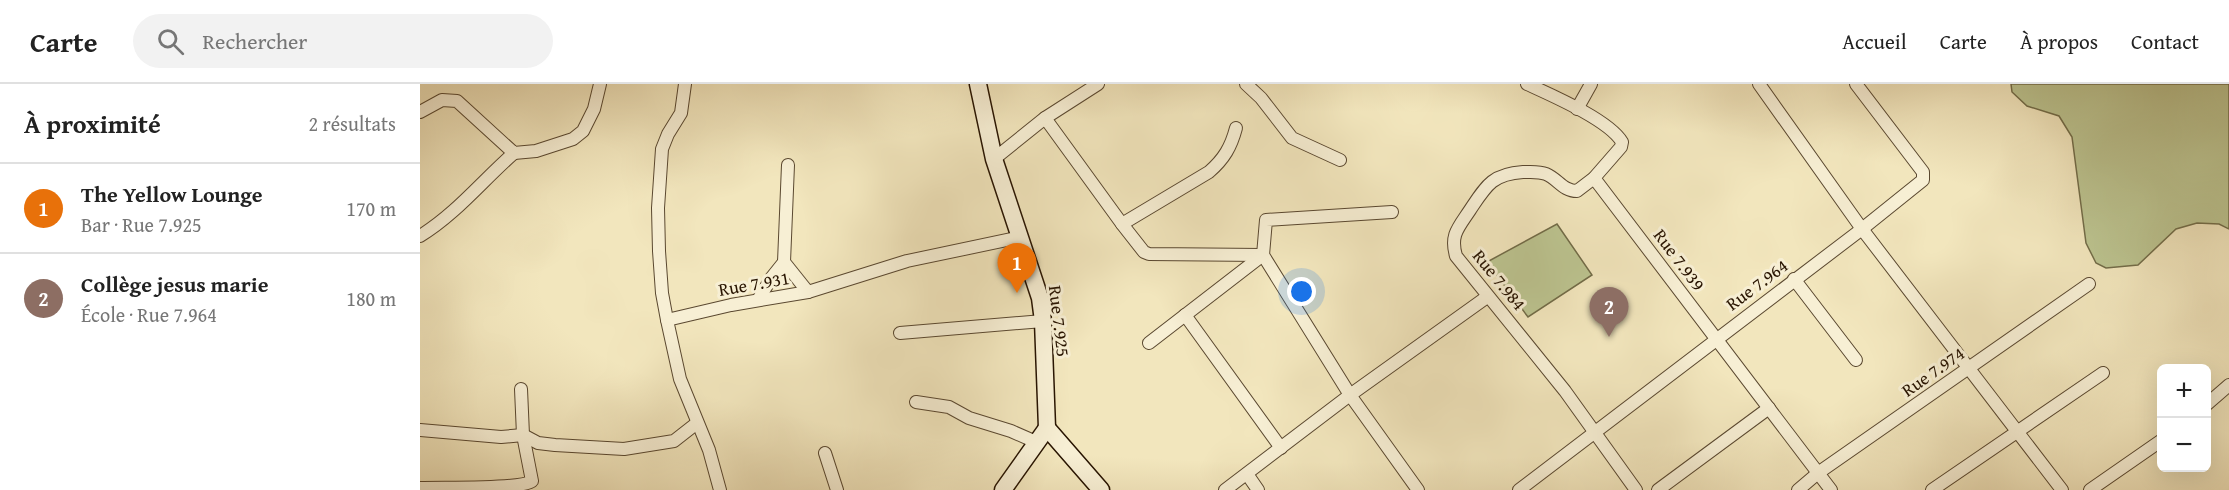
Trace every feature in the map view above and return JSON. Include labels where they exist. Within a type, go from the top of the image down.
[{"type":"street","points":[[420,236],[458,209],[514,153],[536,151],[573,140],[583,131],[594,109],[600,84]]},
{"type":"street","points":[[685,84],[681,113],[662,149],[658,208],[662,293],[680,379],[709,450],[720,490]]},
{"type":"street","name":"Rue 7.925","points":[[978,84],[994,159],[1040,298],[1047,428]]},
{"type":"street","points":[[994,159],[1045,118],[1098,84]]},
{"type":"street","points":[[1246,84],[1261,98],[1292,138],[1340,160]]},
{"type":"street","points":[[1527,84],[1577,109],[1619,137],[1622,142],[1617,154],[1594,178]]},
{"type":"street","points":[[1577,109],[1591,84]]},
{"type":"street","points":[[1759,84],[1862,229],[2062,490]]},
{"type":"street","name":"Rue 7.964","points":[[1519,490],[1923,180],[1923,172],[1856,84]]},
{"type":"street","points":[[420,112],[442,100],[457,100],[514,153]]},
{"type":"street","points":[[1045,118],[1144,252],[1149,254],[1263,255]]},
{"type":"street","points":[[1122,224],[1209,172],[1230,148],[1236,128]]},
{"type":"street","points":[[758,300],[784,262],[788,165]]},
{"type":"street","name":"Rue 7.984","points":[[1594,178],[1577,191],[1564,189],[1545,173],[1510,173],[1497,177],[1490,182],[1454,234],[1453,246],[1456,256],[1487,297],[1530,347],[1635,490]]},
{"type":"street","name":"Rue 7.939","points":[[1594,178],[1831,490]]},
{"type":"street","points":[[1392,212],[1266,220],[1263,255],[1350,395],[1418,490]]},
{"type":"street","name":"Rue 7.931","points":[[667,320],[758,300],[808,292],[916,259],[1021,237]]},
{"type":"street","points":[[1149,343],[1263,255]]},
{"type":"street","points":[[784,262],[808,292]]},
{"type":"street","points":[[1794,279],[1856,360]]},
{"type":"street","name":"Rue 7.974","points":[[1797,490],[2089,284]]},
{"type":"street","points":[[1225,490],[1350,395],[1487,297]]},
{"type":"street","points":[[1185,315],[1281,448]]},
{"type":"street","points":[[900,333],[1043,321]]},
{"type":"street","points":[[1932,490],[2103,373]]},
{"type":"street","points":[[2211,401],[2229,385]]},
{"type":"street","points":[[420,488],[506,488],[528,484],[532,481],[523,435],[521,389]]},
{"type":"street","points":[[916,402],[949,406],[969,418],[1011,431],[1036,442]]},
{"type":"street","points":[[1658,490],[1769,408]]},
{"type":"street","points":[[420,430],[501,437],[523,435],[538,443],[624,449],[674,441],[697,423]]},
{"type":"street","points":[[1003,490],[1047,428],[1101,490]]},
{"type":"street","points":[[2090,490],[2157,444]]},
{"type":"street","points":[[825,453],[837,490]]},
{"type":"street","points":[[1246,474],[1258,490]]},
{"type":"green space","points":[[2011,84],[2229,84],[2229,229],[2219,224],[2197,223],[2176,229],[2138,265],[2106,268],[2096,263],[2086,243],[2072,137],[2059,116],[2027,106],[2012,92]]},
{"type":"green space","points":[[1557,224],[1592,275],[1528,317],[1487,262]]},
{"type":"place","name":"The Yellow Lounge","points":[[1017,293]]},
{"type":"place","name":"Collège jesus marie","points":[[1609,337]]}]
